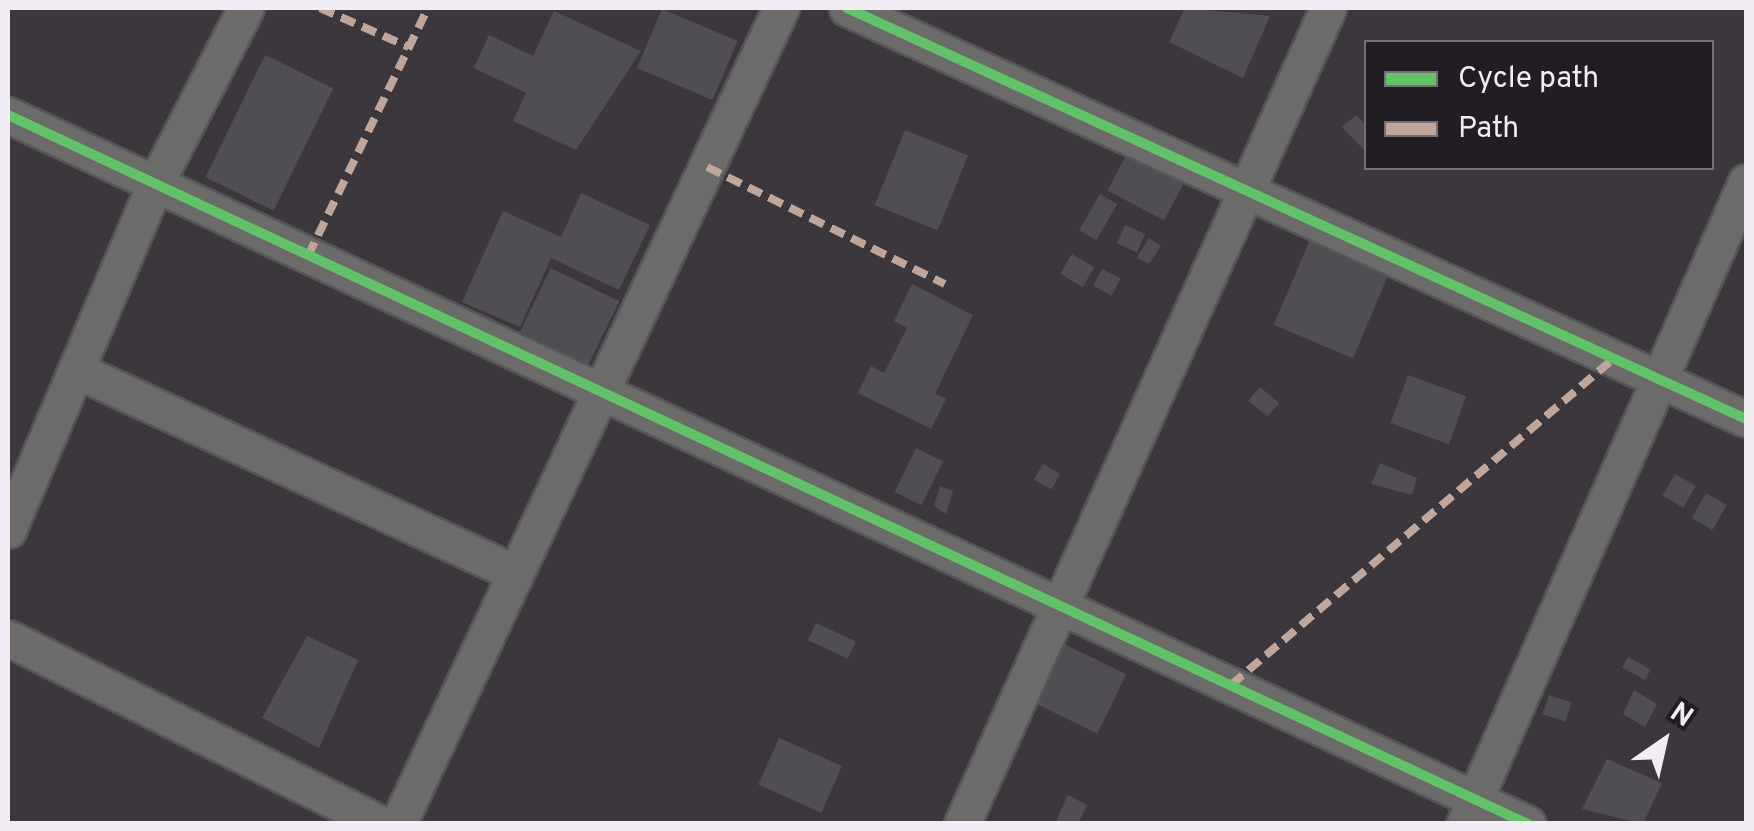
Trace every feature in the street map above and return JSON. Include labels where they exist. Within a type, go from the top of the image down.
[{"type":"street","points":[[8,530],[154,184],[246,8]]},
{"type":"street","points":[[398,824],[780,8]]},
{"type":"street","points":[[847,8],[1746,419]]},
{"type":"street","points":[[962,824],[1063,607],[1244,187],[1328,8]]},
{"type":"street","points":[[8,116],[1063,607],[1470,811],[1528,824]]},
{"type":"street","points":[[1470,811],[1746,182]]},
{"type":"street","points":[[76,370],[513,572]]},
{"type":"street","points":[[8,638],[381,824]]},
{"type":"building","points":[[1185,8],[1270,16],[1243,78],[1169,42]]},
{"type":"building","points":[[662,9],[737,41],[712,100],[637,68]]},
{"type":"building","points":[[554,11],[641,51],[576,150],[513,121],[526,93],[474,68],[489,35],[533,56]]},
{"type":"building","points":[[265,55],[333,88],[274,211],[205,177]]},
{"type":"building","points":[[1356,115],[1364,123],[1364,150],[1342,127]]},
{"type":"building","points":[[905,130],[968,155],[938,231],[875,205]]},
{"type":"building","points":[[1130,148],[1187,178],[1164,220],[1107,190]]},
{"type":"building","points":[[581,193],[650,225],[619,290],[551,258],[520,327],[462,302],[503,211],[561,237]]},
{"type":"building","points":[[1100,194],[1117,204],[1096,240],[1079,230]]},
{"type":"building","points":[[1125,225],[1145,234],[1137,252],[1117,243]]},
{"type":"building","points":[[1314,230],[1393,264],[1353,358],[1274,325]]},
{"type":"building","points":[[1149,238],[1161,246],[1149,264],[1137,258]]},
{"type":"building","points":[[1072,254],[1094,267],[1082,287],[1060,274]]},
{"type":"building","points":[[551,268],[619,301],[588,365],[520,332]]},
{"type":"building","points":[[1102,269],[1121,279],[1112,296],[1093,286]]},
{"type":"building","points":[[912,284],[973,315],[935,394],[946,399],[931,429],[858,393],[871,366],[884,373],[907,328],[894,321]]},
{"type":"building","points":[[1408,375],[1466,396],[1449,444],[1391,423]]},
{"type":"building","points":[[1260,387],[1279,403],[1268,417],[1248,401]]},
{"type":"building","points":[[916,448],[943,461],[921,505],[895,492]]},
{"type":"building","points":[[1380,463],[1417,478],[1412,495],[1371,484]]},
{"type":"building","points":[[1043,464],[1060,474],[1051,490],[1034,480]]},
{"type":"building","points":[[1675,474],[1696,486],[1683,508],[1662,496]]},
{"type":"building","points":[[940,486],[953,491],[946,514],[934,506]]},
{"type":"building","points":[[1706,493],[1727,505],[1712,530],[1692,518]]},
{"type":"building","points":[[816,623],[856,642],[848,659],[808,640]]},
{"type":"building","points":[[307,636],[358,660],[319,748],[262,718]]},
{"type":"building","points":[[1058,641],[1126,674],[1097,734],[1029,700]]},
{"type":"building","points":[[1628,657],[1651,670],[1645,680],[1622,667]]},
{"type":"building","points":[[1634,690],[1657,704],[1645,727],[1623,714]]},
{"type":"building","points":[[1549,695],[1572,703],[1565,722],[1542,714]]},
{"type":"building","points":[[779,738],[842,766],[821,813],[758,785]]},
{"type":"building","points":[[1607,759],[1662,783],[1643,824],[1582,809]]},
{"type":"building","points":[[1068,795],[1087,805],[1078,824],[1056,821]]},
{"type":"marked path","points":[[320,8],[409,47]]},
{"type":"marked path","points":[[308,256],[428,8]]},
{"type":"marked path","points":[[707,167],[945,284]]},
{"type":"marked path","points":[[1231,685],[1613,359]]},
{"type":"cycle path","points":[[847,8],[1746,419]]},
{"type":"cycle path","points":[[8,115],[1528,824]]}]
